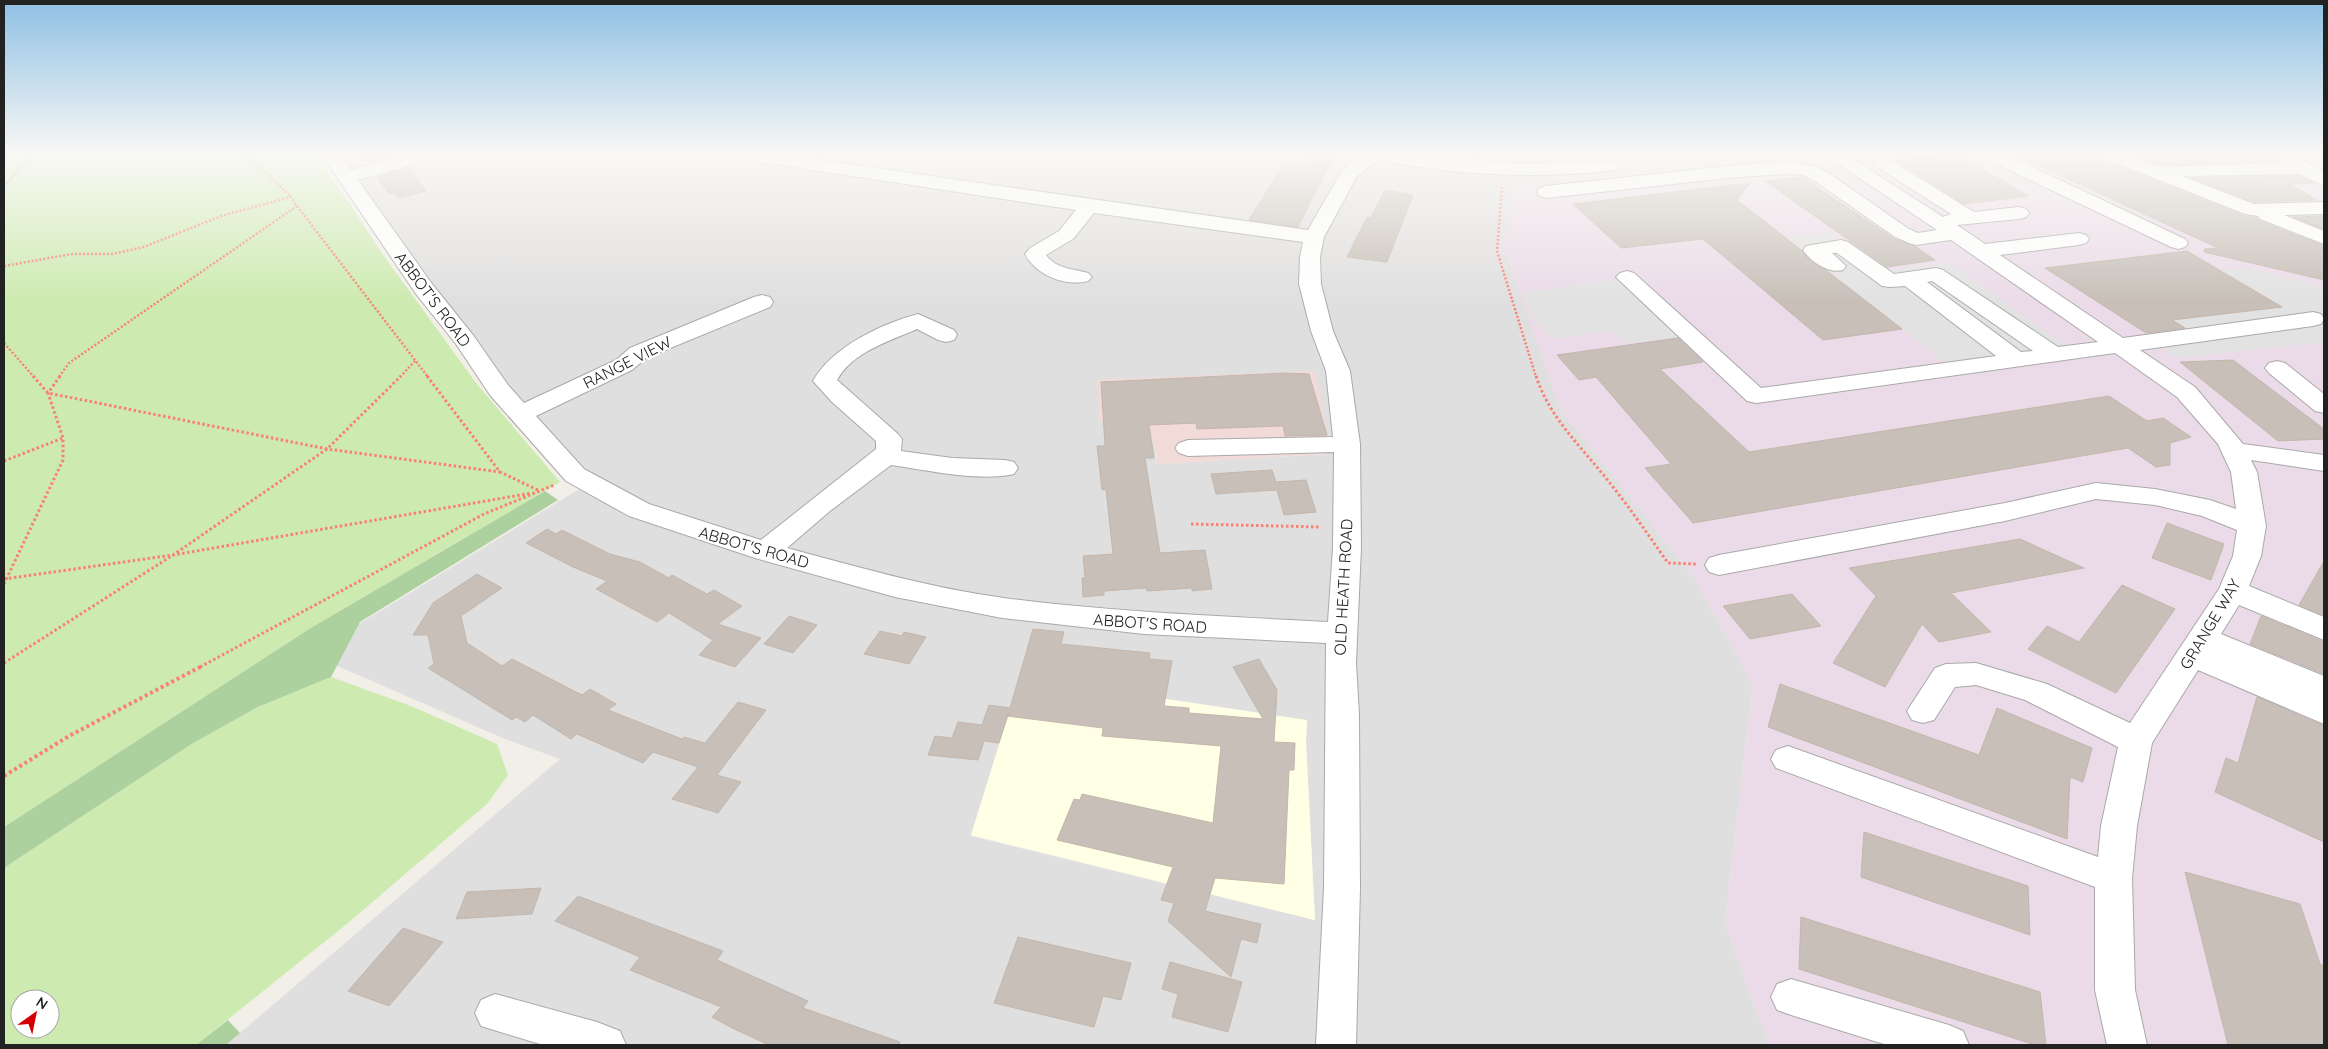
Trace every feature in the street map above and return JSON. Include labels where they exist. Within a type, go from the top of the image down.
[{"type":"street","name":"ABBOT'S ROAD","points":[[365,204],[424,289],[465,340],[499,390],[575,475],[639,510],[765,551],[895,587],[1002,608],[1144,623],[1341,633]]},
{"type":"street","points":[[1074,204],[1314,237]]},
{"type":"street","name":"OLD HEATH ROAD","points":[[1333,204],[1314,237],[1310,257],[1310,284],[1322,331],[1338,371],[1347,444],[1347,527],[1341,633],[1342,888],[1336,1045]]},
{"type":"street","points":[[1860,204],[1902,233],[1916,240],[1954,224],[2019,213]]},
{"type":"street","name":"GRANGE WAY","points":[[1919,204],[1954,224],[1980,251],[2116,346],[2186,392],[2230,442],[2244,472],[2252,526],[2247,556],[2233,591],[2136,741],[2119,826],[2114,878],[2115,990],[2127,1045]]},
{"type":"street","points":[[1931,204],[1954,224]]},
{"type":"street","points":[[2095,204],[2178,243]]},
{"type":"street","points":[[2236,204],[2324,238]]},
{"type":"street","points":[[1081,277],[1046,278],[1035,254],[1041,248],[1056,242],[1065,235],[1079,221],[1088,206]]},
{"type":"street","points":[[2252,210],[2324,208]]},
{"type":"street","points":[[1980,251],[2079,239]]},
{"type":"street","points":[[1836,266],[1813,250],[1841,246],[1890,281],[1936,274],[2054,355]]},
{"type":"street","points":[[1627,277],[1756,396],[2313,319]]},
{"type":"street","points":[[1909,279],[2016,360]]},
{"type":"street","name":"RANGE VIEW","points":[[521,414],[624,365],[638,353],[762,302]]},
{"type":"street","points":[[765,551],[820,505],[886,456],[889,449],[889,440],[861,413],[837,396],[825,381],[828,371],[839,360],[910,316],[946,335]]},
{"type":"street","points":[[2277,368],[2324,406]]},
{"type":"street","points":[[1188,448],[1347,444]]},
{"type":"street","points":[[2234,450],[2324,463]]},
{"type":"street","points":[[886,456],[952,466],[1005,468]]},
{"type":"street","points":[[1719,565],[1996,514],[2096,491],[2155,497],[2210,509],[2252,526]]},
{"type":"street","points":[[2233,591],[2324,629]]},
{"type":"street","points":[[2197,647],[2324,689]]},
{"type":"street","points":[[2197,647],[2324,712]]},
{"type":"street","points":[[1923,711],[1946,676],[1976,674],[2036,692],[2136,741]]},
{"type":"street","points":[[1788,759],[2114,878]]},
{"type":"street","points":[[1791,997],[1949,1045]]},
{"type":"street","points":[[496,1013],[597,1040],[606,1045]]},
{"type":"path","points":[[4,266],[72,254],[112,254],[144,247],[221,216],[268,204]]},
{"type":"path","points":[[1503,204],[1497,251],[1511,301],[1543,398],[1564,428],[1610,483],[1668,563],[1719,565]]},
{"type":"path","points":[[48,393],[69,363],[297,206],[500,472]]},
{"type":"path","points":[[4,343],[48,393],[63,438],[63,460],[4,584]]},
{"type":"path","points":[[4,663],[172,555],[326,449],[389,389],[415,361]]},
{"type":"path","points":[[48,393],[326,449],[500,472],[540,491]]},
{"type":"path","points":[[4,462],[63,438]]},
{"type":"path","points":[[4,776],[69,736],[311,609],[396,560],[484,514],[575,475]]},
{"type":"path","points":[[5,579],[172,555],[540,491]]},
{"type":"path","points":[[1191,524],[1347,527]]},
{"type":"shaded area","points":[[368,204],[1537,204],[1560,409],[1694,577],[1753,684],[1725,923],[1769,1045],[226,1045],[560,759],[505,739],[310,654],[589,483],[575,475]],"holes":[[[1123,421],[1327,454],[1157,464],[1154,440],[1125,434]],[[1064,632],[1061,644],[1150,653],[1149,659],[1172,661],[1169,679],[1020,673]],[[1020,677],[1307,721],[1306,742],[1315,920],[971,836]]]},
{"type":"shaded area","points":[[1512,204],[2324,204],[2324,1045],[1769,1045],[1725,923],[1753,684],[1694,577],[1560,409],[1504,247]]},
{"type":"shaded area","points":[[1829,233],[1877,272],[1948,263],[2075,352],[1952,369],[1802,249],[1788,250],[1776,238]]},
{"type":"shaded area","points":[[2254,269],[2324,287],[2324,342],[2176,358],[2153,342],[2188,329],[2172,320],[2281,307],[2219,270]]},
{"type":"shaded area","points":[[1623,279],[1682,337],[1627,343],[1613,330],[1552,339],[1530,315],[1522,293]]},
{"type":"shaded area","points":[[1315,371],[1328,436],[1327,454],[1157,464],[1153,440],[1125,434],[1123,421],[1099,422],[1097,380]]},
{"type":"shaded area","points":[[1020,677],[1307,720],[1306,742],[1315,920],[971,835]]},
{"type":"green space","points":[[4,204],[350,204],[381,252],[476,383],[560,482],[309,629],[4,827]]},
{"type":"green space","points":[[545,491],[558,500],[360,622],[331,677],[258,707],[190,745],[4,868],[4,827],[309,629]]},
{"type":"green space","points":[[331,677],[411,706],[497,744],[508,775],[487,804],[348,923],[196,1045],[4,1045],[4,868],[190,745],[258,707]]},
{"type":"green space","points":[[228,1020],[240,1033],[226,1045],[196,1045]]},
{"type":"building","points":[[1259,204],[1310,204],[1298,227],[1249,220]]},
{"type":"building","points":[[1378,204],[1410,204],[1387,262],[1347,257],[1367,217],[1371,218]]},
{"type":"building","points":[[1573,204],[1742,204],[1801,250],[1814,264],[1827,271],[1902,329],[1823,340],[1703,239],[1621,248]]},
{"type":"building","points":[[1798,204],[1842,204],[1894,239],[1916,247],[1935,260],[1887,267]]},
{"type":"building","points":[[2122,204],[2214,204],[2244,216],[2257,218],[2259,221],[2324,246],[2324,280],[2204,252],[2204,249],[2218,248]]},
{"type":"building","points":[[2324,216],[2324,229],[2293,217]]},
{"type":"building","points":[[2187,251],[2282,307],[2172,320],[2185,328],[2146,333],[2045,268]]},
{"type":"building","points":[[1678,338],[1703,362],[1660,369],[1749,452],[2109,396],[2147,421],[2163,418],[2191,437],[2170,443],[2170,465],[2156,467],[2128,448],[1693,523],[1645,468],[1671,464],[1596,377],[1579,380],[1557,355]]},
{"type":"building","points":[[2233,360],[2324,429],[2324,439],[2278,441],[2180,362]]},
{"type":"building","points":[[1285,373],[1309,374],[1327,435],[1285,436],[1283,426],[1197,429],[1196,423],[1149,425],[1154,458],[1145,458],[1160,553],[1205,550],[1212,589],[1192,591],[1192,588],[1147,591],[1146,588],[1104,591],[1104,595],[1083,597],[1082,578],[1085,578],[1083,556],[1113,554],[1106,489],[1102,490],[1097,446],[1105,446],[1101,382]]},
{"type":"building","points":[[1272,470],[1276,482],[1306,480],[1316,512],[1284,515],[1277,490],[1216,494],[1211,474]]},
{"type":"building","points":[[2167,523],[2224,544],[2211,580],[2152,558]]},
{"type":"building","points":[[547,529],[556,534],[562,530],[610,554],[640,562],[669,578],[672,575],[707,594],[714,590],[742,606],[718,624],[761,638],[735,667],[699,655],[713,640],[669,613],[657,622],[596,589],[607,581],[573,567],[526,543]]},
{"type":"building","points":[[2020,539],[2084,568],[1951,593],[1991,632],[1939,642],[1922,624],[1885,687],[1833,663],[1876,596],[1849,568]]},
{"type":"building","points":[[2324,561],[2324,615],[2299,605]]},
{"type":"building","points":[[477,574],[502,588],[461,616],[467,643],[502,666],[512,659],[582,695],[590,689],[616,704],[608,710],[682,739],[684,737],[705,743],[738,702],[766,710],[717,775],[741,782],[718,813],[672,799],[698,767],[653,752],[643,763],[577,734],[571,739],[533,715],[525,722],[516,717],[512,720],[428,668],[434,664],[428,635],[413,635],[433,603]]},
{"type":"building","points":[[2122,585],[2175,609],[2116,693],[2028,649],[2047,626],[2079,642]]},
{"type":"building","points":[[1792,594],[1821,626],[1750,639],[1723,606]]},
{"type":"building","points":[[789,616],[817,625],[793,653],[764,644]]},
{"type":"building","points":[[2261,616],[2324,642],[2324,674],[2250,644]]},
{"type":"building","points":[[1033,629],[1064,632],[1061,644],[1150,653],[1149,659],[1172,661],[1164,706],[1189,708],[1189,713],[1263,719],[1233,667],[1259,659],[1277,690],[1274,742],[1295,743],[1294,770],[1289,770],[1284,884],[1215,878],[1205,911],[1261,924],[1257,943],[1241,939],[1231,977],[1168,921],[1174,903],[1161,900],[1173,867],[1057,840],[1074,799],[1080,800],[1082,794],[1213,823],[1221,746],[1102,736],[1103,728],[1008,716],[999,743],[984,741],[978,760],[928,755],[935,736],[952,738],[958,722],[982,725],[989,705],[1010,708]]},
{"type":"building","points":[[880,631],[902,636],[904,632],[926,637],[909,664],[864,654]]},
{"type":"building","points":[[1780,684],[1979,755],[1997,708],[2092,748],[2083,782],[2070,777],[2067,839],[1768,727]]},
{"type":"building","points":[[2257,697],[2324,726],[2324,842],[2215,792],[2226,758],[2238,763]]},
{"type":"building","points":[[1864,832],[2028,886],[2030,935],[1861,877]]},
{"type":"building","points":[[2185,872],[2300,904],[2320,964],[2324,966],[2324,1045],[2228,1045]]},
{"type":"building","points":[[541,888],[532,914],[456,919],[467,892]]},
{"type":"building","points":[[578,896],[723,951],[717,960],[808,1001],[803,1008],[900,1042],[899,1045],[769,1045],[732,1028],[712,1017],[721,1007],[630,970],[640,957],[555,921]]},
{"type":"building","points":[[1801,917],[2040,992],[2046,1045],[2035,1045],[1799,969]]},
{"type":"building","points":[[403,928],[443,942],[389,1006],[348,991]]},
{"type":"building","points":[[1018,937],[1131,963],[1121,1000],[1103,996],[1094,1027],[994,1003]]},
{"type":"building","points":[[1170,962],[1242,982],[1228,1032],[1172,1017],[1178,994],[1162,989]]}]
